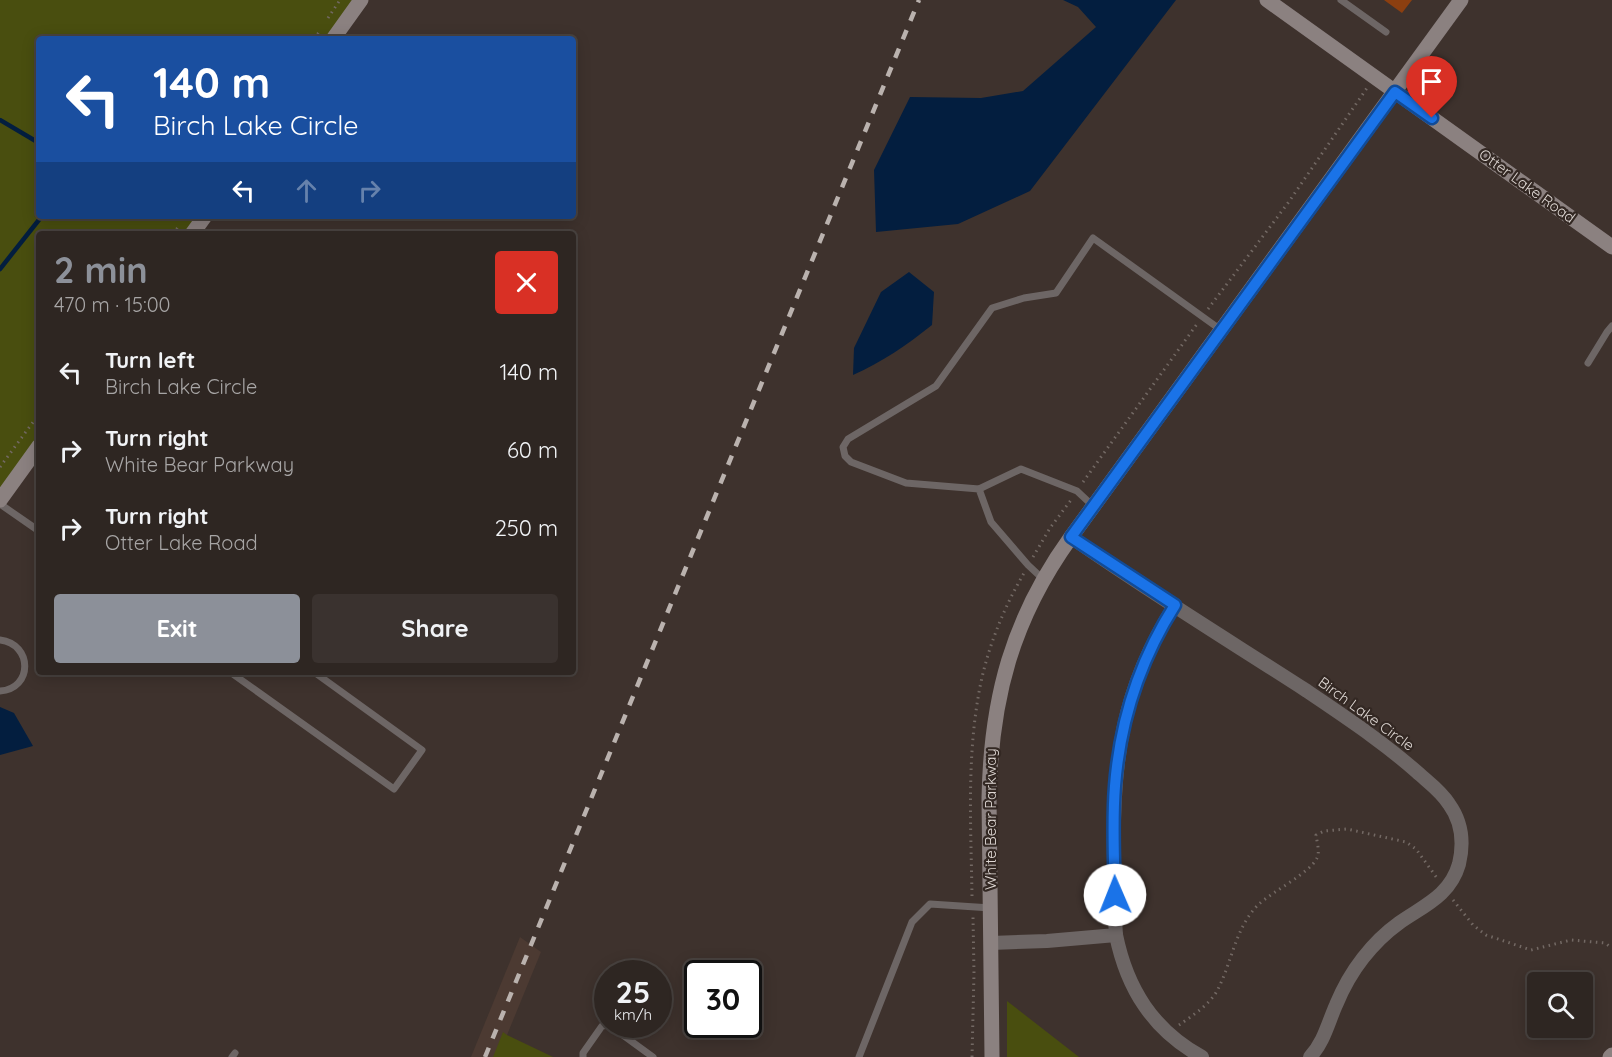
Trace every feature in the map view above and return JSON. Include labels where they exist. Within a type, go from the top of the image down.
[{"type":"street","points":[[335,36],[361,0]]},
{"type":"street","name":"Otter Lake Road","points":[[1267,0],[1612,247]]},
{"type":"street","name":"White Bear Parkway","points":[[992,1057],[989,778],[996,711],[1010,654],[1022,623],[1043,579],[1071,537],[1461,0]]},
{"type":"street","points":[[0,502],[36,450]]},
{"type":"street","name":"Birch Lake Circle","points":[[1071,537],[1360,726],[1401,758],[1445,798],[1457,818],[1462,846],[1457,871],[1446,890],[1394,927],[1370,950],[1346,983],[1322,1041],[1310,1057]]},
{"type":"street","points":[[1175,605],[1141,669],[1120,745],[1114,812],[1116,934],[1123,964],[1147,1010],[1168,1033],[1203,1057]]},
{"type":"street","points":[[991,943],[1047,941],[1116,934]]},
{"type":"lane","points":[[1341,0],[1386,32]]},
{"type":"lane","points":[[1093,506],[1077,491],[1021,469],[979,489],[906,483],[851,462],[845,456],[843,447],[848,439],[936,386],[992,308],[1024,298],[1056,293],[1093,238],[1221,330]]},
{"type":"lane","points":[[1588,363],[1612,326]]},
{"type":"lane","points":[[979,489],[991,522],[1043,579]]},
{"type":"lane","points":[[0,502],[36,529]]},
{"type":"lane","points":[[0,640],[14,644],[20,650],[25,665],[20,681],[14,687],[0,691]]},
{"type":"lane","points":[[234,675],[394,789],[422,750],[318,675]]},
{"type":"lane","points":[[860,1057],[912,922],[930,904],[991,908]]},
{"type":"lane","points":[[583,1057],[583,1053],[602,1026],[609,1025],[653,1057]]},
{"type":"path","points":[[0,467],[36,418]]},
{"type":"path","points":[[1168,1033],[1201,1009],[1216,993],[1241,929],[1250,915],[1259,904],[1310,867],[1319,851],[1316,835],[1324,831],[1347,829],[1406,842],[1416,849],[1473,925],[1486,935],[1531,950],[1571,940],[1605,943],[1612,948]]},
{"type":"shaded area","points":[[520,937],[541,952],[498,1057],[471,1057]]},
{"type":"green space","points":[[0,0],[360,0],[334,36],[36,36],[36,219],[202,219],[193,231],[36,231],[36,448],[0,498]]},
{"type":"green space","points":[[1007,1001],[1079,1057],[1007,1057]]},
{"type":"green space","points":[[503,1032],[507,1035],[553,1057],[493,1057]]},
{"type":"water","points":[[1063,0],[1176,0],[1030,191],[958,224],[876,232],[874,170],[910,97],[981,98],[1023,91],[1096,27],[1078,7]]},
{"type":"water","points":[[909,272],[934,292],[932,325],[894,353],[853,375],[854,348],[881,292]]},
{"type":"water","points":[[0,707],[14,713],[33,746],[0,755]]},
{"type":"building","points":[[1384,0],[1412,0],[1402,13]]},
{"type":"waterway","points":[[0,120],[36,141]]},
{"type":"waterway","points":[[0,269],[40,219]]},
{"type":"railway","points":[[485,1057],[919,0]]},
{"type":"route","points":[[1115,895],[1113,825],[1115,787],[1123,727],[1141,669],[1175,605],[1071,537],[1395,92],[1432,118]]}]
